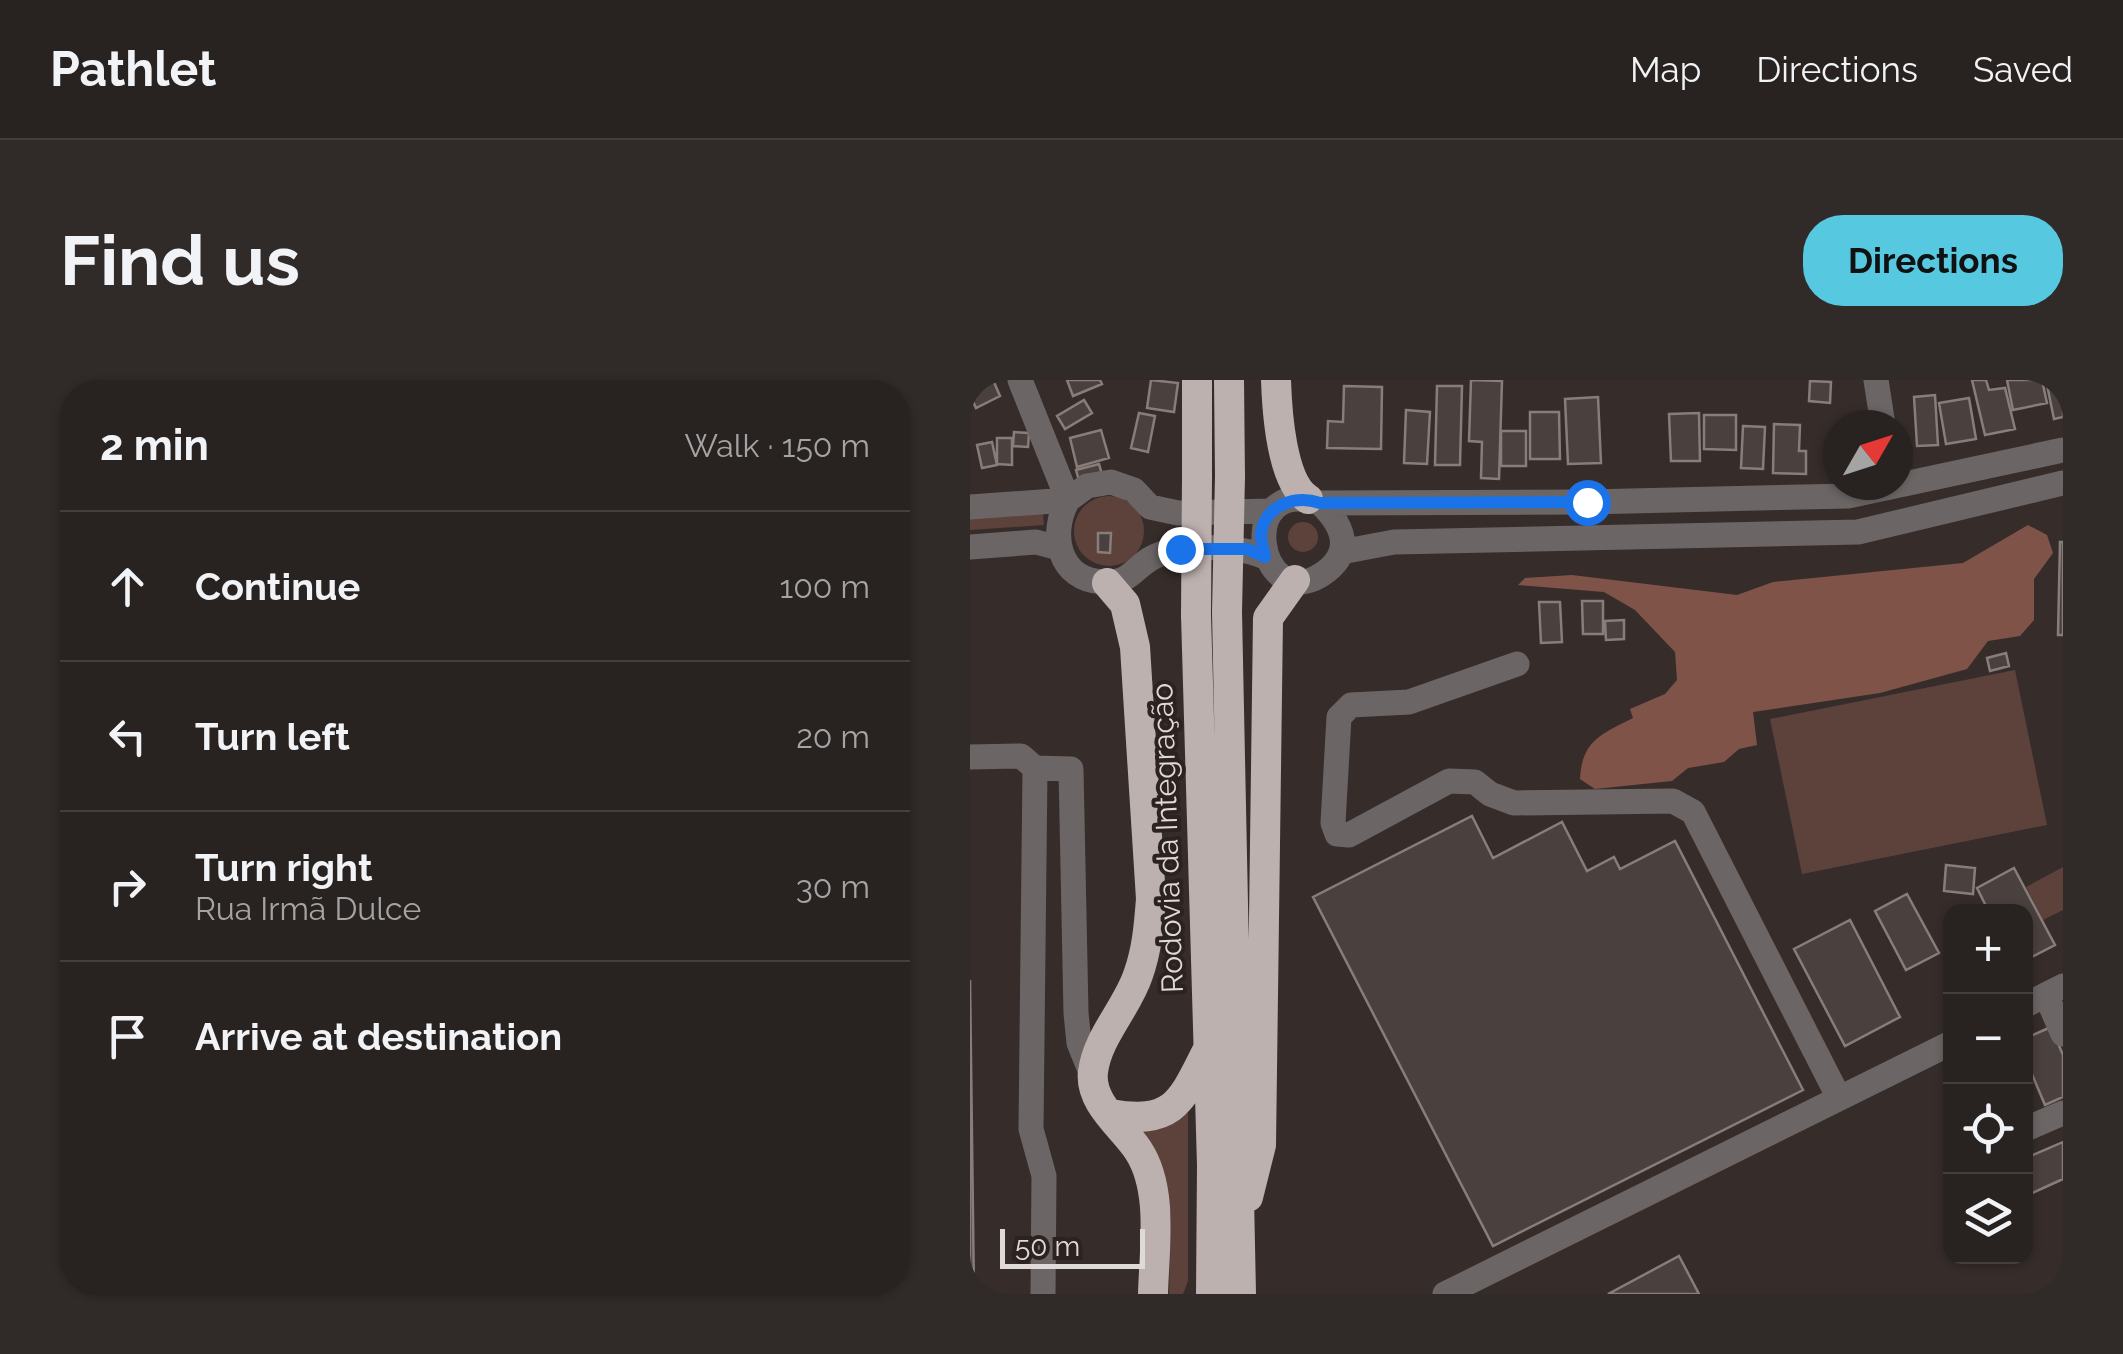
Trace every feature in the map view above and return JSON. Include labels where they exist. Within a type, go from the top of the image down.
[{"type":"highway","name":"Rodovia da Integração","points":[[1197,380],[1196,614],[1208,1049],[1225,1245],[1247,1290]]},
{"type":"highway","name":"Rodovia da Integração","points":[[1211,1294],[1225,1245],[1229,380]]},
{"type":"highway","points":[[1276,380],[1278,418],[1289,469],[1300,494],[1314,501]]},
{"type":"highway","points":[[1192,1294],[1225,1245],[1261,1145],[1268,618],[1295,580]]},
{"type":"highway","points":[[1107,583],[1125,604],[1135,648],[1151,899],[1148,938],[1138,977],[1100,1048],[1092,1075],[1098,1101],[1141,1154],[1150,1177],[1154,1204],[1154,1294]]},
{"type":"highway","points":[[1110,1114],[1153,1118],[1173,1106],[1188,1091],[1208,1049]]},
{"type":"street","points":[[1020,380],[1068,500]]},
{"type":"street","points":[[1876,380],[1881,410]]},
{"type":"street","points":[[1913,482],[2063,450]]},
{"type":"street","points":[[1111,482],[1134,490],[1150,507],[1157,524],[1156,542],[1150,559],[1132,577],[1107,583],[1077,573],[1059,548],[1056,531],[1060,515],[1068,500],[1087,486],[1111,482]]},
{"type":"street","points":[[1341,552],[1394,542],[1858,532],[2063,483]]},
{"type":"street","points":[[1265,557],[1261,533],[1272,511],[1286,502],[1587,502],[1823,497]]},
{"type":"street","points":[[970,507],[1068,500]]},
{"type":"street","points":[[1894,500],[1897,522]]},
{"type":"street","points":[[1150,559],[1180,549],[1247,549],[1265,557],[1277,572],[1295,580],[1314,579],[1331,568],[1341,552],[1342,536],[1338,520],[1314,501]]},
{"type":"street","points":[[1150,507],[1178,513],[1272,511]]},
{"type":"street","points":[[970,547],[1036,542],[1059,548]]},
{"type":"street","points":[[1518,664],[1409,702],[1351,705],[1339,717],[1333,823],[1338,834],[1348,834],[1449,781],[1475,782],[1490,794],[1514,803],[1673,801],[1693,812],[1839,1098]]},
{"type":"street","points":[[970,757],[1020,756],[1035,768],[1070,769],[1076,1012],[1079,1043],[1092,1075]]},
{"type":"street","points":[[1035,768],[1031,1129],[1044,1176],[1043,1294]]},
{"type":"street","points":[[1031,953],[1074,953]]},
{"type":"street","points":[[2045,996],[2063,1034]]},
{"type":"street","points":[[1034,1012],[1076,1012]]},
{"type":"street","points":[[1445,1294],[1943,1046]]},
{"type":"street","points":[[2033,1126],[2063,1113]]},
{"type":"shaded area","points":[[1109,496],[1134,506],[1144,531],[1134,556],[1109,566],[1084,556],[1074,531],[1084,506]]},
{"type":"shaded area","points":[[1043,513],[1044,525],[970,530],[970,518]]},
{"type":"shaded area","points":[[1303,522],[1314,526],[1318,537],[1314,548],[1303,552],[1292,548],[1288,537],[1292,526]]},
{"type":"shaded area","points":[[2028,525],[2047,535],[2053,553],[2034,579],[2034,620],[2020,636],[1988,641],[1967,669],[1880,693],[1753,712],[1757,745],[1739,749],[1724,762],[1688,768],[1672,781],[1595,789],[1580,779],[1589,747],[1633,718],[1630,709],[1665,694],[1677,680],[1675,652],[1635,610],[1604,592],[1518,585],[1525,578],[1572,575],[1737,595],[1773,582],[1963,563]]},
{"type":"shaded area","points":[[2015,670],[2047,825],[1802,874],[1770,719]]},
{"type":"shaded area","points":[[2063,867],[2063,910],[2043,920],[2026,887]]},
{"type":"shaded area","points":[[1188,1108],[1188,1281],[1183,1294],[1169,1294],[1171,1215],[1161,1167],[1139,1128]]},
{"type":"building","points":[[993,380],[1000,396],[976,408],[970,385]]},
{"type":"building","points":[[1067,380],[1100,380],[1102,384],[1073,396]]},
{"type":"building","points":[[1151,380],[1178,383],[1174,412],[1147,408]]},
{"type":"building","points":[[1471,380],[1502,381],[1499,479],[1481,478],[1482,442],[1469,441]]},
{"type":"building","points":[[1972,380],[1986,380],[1989,390],[2005,388],[2015,429],[1985,435]]},
{"type":"building","points":[[2007,380],[2042,380],[2047,403],[2013,410]]},
{"type":"building","points":[[2046,380],[2063,380],[2063,417],[2054,419]]},
{"type":"building","points":[[1810,381],[1831,382],[1830,403],[1809,401]]},
{"type":"building","points":[[1344,386],[1382,387],[1381,449],[1327,448],[1328,421],[1343,422]]},
{"type":"building","points":[[1437,386],[1462,386],[1460,465],[1435,465]]},
{"type":"building","points":[[1935,395],[1938,445],[1917,446],[1914,397]]},
{"type":"building","points":[[1598,397],[1601,463],[1568,464],[1565,399]]},
{"type":"building","points":[[1969,398],[1976,439],[1946,444],[1939,403]]},
{"type":"building","points":[[1084,400],[1092,413],[1065,429],[1057,416]]},
{"type":"building","points":[[1406,410],[1430,412],[1427,464],[1404,463]]},
{"type":"building","points":[[1530,412],[1559,412],[1560,459],[1530,459]]},
{"type":"building","points":[[1139,413],[1155,416],[1148,452],[1131,448]]},
{"type":"building","points":[[1699,413],[1700,461],[1671,461],[1669,414]]},
{"type":"building","points":[[1704,415],[1736,415],[1736,450],[1704,449]]},
{"type":"building","points":[[1774,424],[1800,425],[1799,451],[1806,451],[1806,474],[1773,473]]},
{"type":"building","points":[[1743,426],[1765,427],[1763,469],[1741,468]]},
{"type":"building","points":[[1101,430],[1109,458],[1077,467],[1070,438]]},
{"type":"building","points":[[1501,431],[1526,431],[1526,466],[1501,466]]},
{"type":"building","points":[[1014,432],[1029,433],[1028,447],[1013,446]]},
{"type":"building","points":[[997,438],[1012,438],[1012,465],[997,464]]},
{"type":"building","points":[[992,442],[997,465],[982,468],[977,445]]},
{"type":"building","points":[[1099,464],[1103,478],[1080,484],[1076,470]]},
{"type":"building","points":[[1098,533],[1111,533],[1110,553],[1098,552]]},
{"type":"building","points":[[2063,542],[2063,635],[2058,635]]},
{"type":"building","points":[[1582,601],[1603,601],[1603,634],[1583,634]]},
{"type":"building","points":[[1539,602],[1560,602],[1562,642],[1541,643]]},
{"type":"building","points":[[1624,620],[1624,639],[1606,640],[1605,621]]},
{"type":"building","points":[[2006,653],[2009,666],[1990,671],[1987,658]]},
{"type":"building","points":[[1472,816],[1493,858],[1562,822],[1587,871],[1614,857],[1620,869],[1675,841],[1803,1090],[1493,1246],[1313,897]]},
{"type":"building","points":[[1946,865],[1975,868],[1973,894],[1944,891]]},
{"type":"building","points":[[2014,868],[2055,945],[2033,956],[2033,904],[1985,904],[1977,888]]},
{"type":"building","points":[[1907,894],[1939,953],[1906,970],[1875,911]]},
{"type":"building","points":[[1850,920],[1900,1017],[1845,1046],[1794,949]]},
{"type":"building","points":[[970,980],[974,1294],[970,1294]]},
{"type":"building","points":[[2051,1027],[2063,1055],[2063,1097],[2045,1105],[2033,1077],[2033,1035]]},
{"type":"building","points":[[2063,1142],[2063,1179],[2033,1193],[2033,1155]]},
{"type":"building","points":[[1679,1256],[1699,1294],[1608,1294]]},
{"type":"route","points":[[1180,549],[1247,549],[1265,557],[1261,533],[1272,511],[1286,502],[1308,499],[1320,503],[1587,502]]}]
